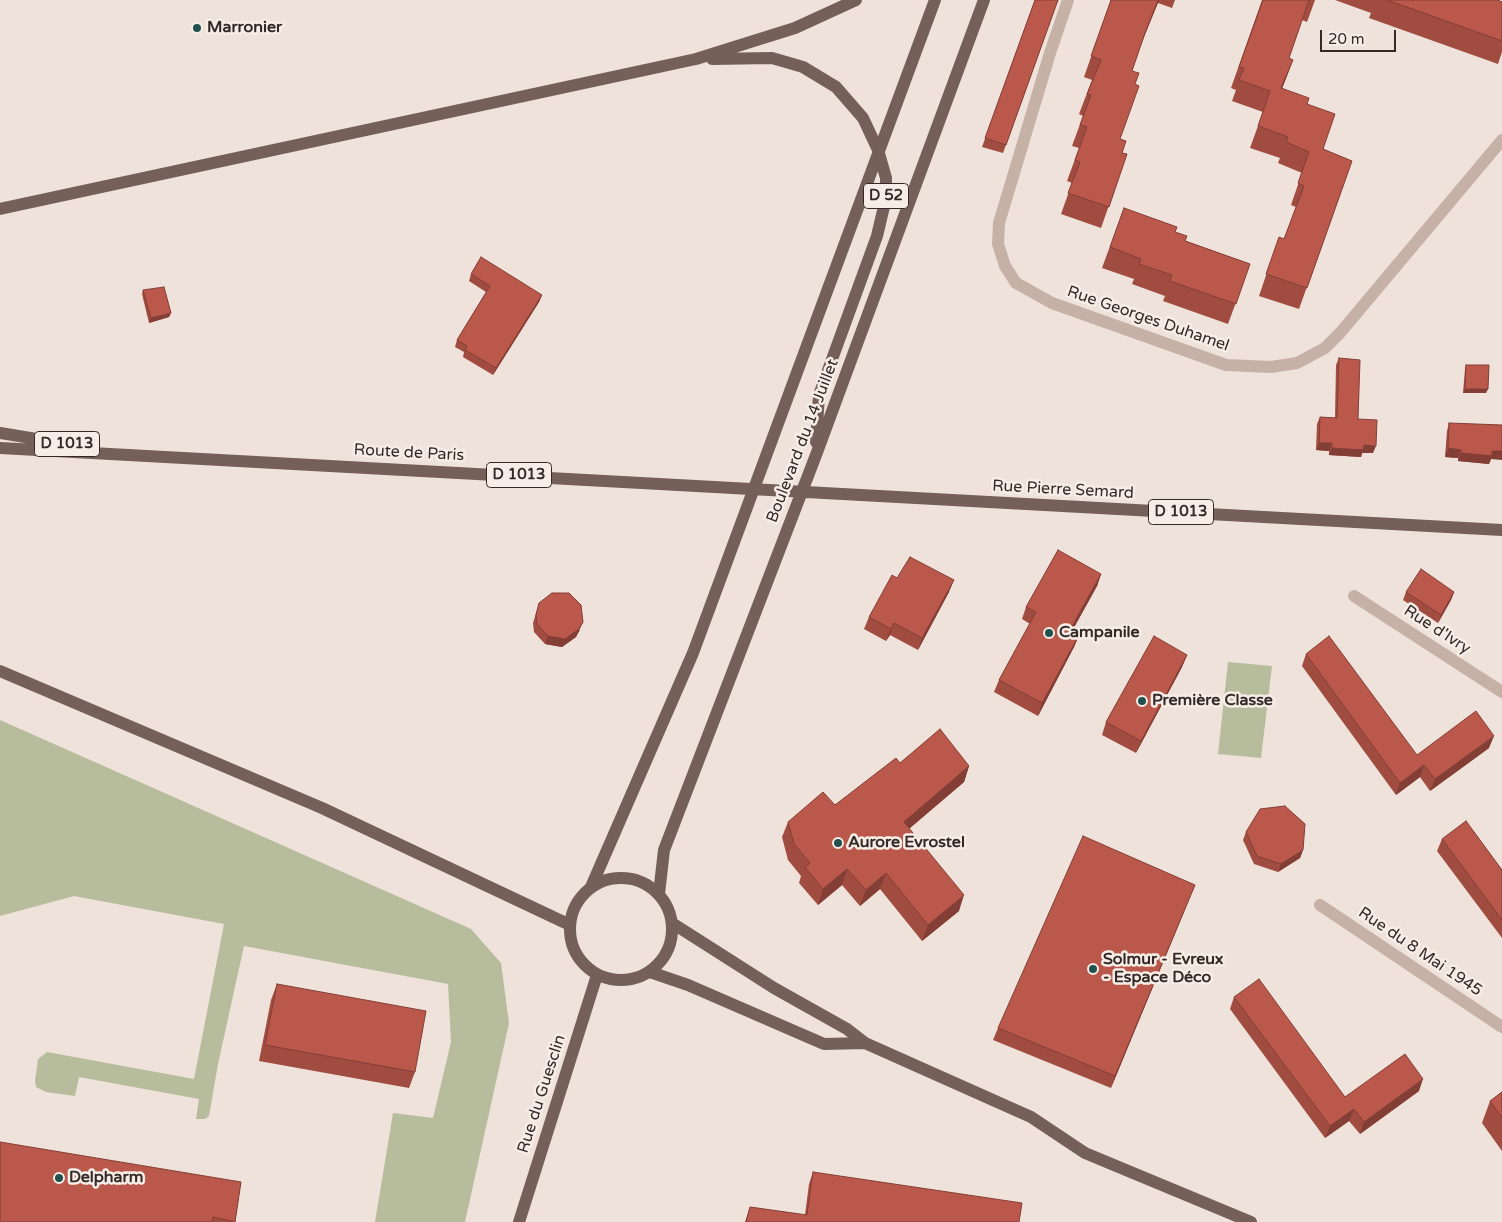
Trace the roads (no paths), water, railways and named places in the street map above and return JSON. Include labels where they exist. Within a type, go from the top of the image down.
[{"type":"main road","points":[[0,209],[696,59],[795,28],[856,0]]},
{"type":"main road","name":"Boulevard du 14 Juillet","points":[[591,887],[693,653],[935,0]]},
{"type":"main road","name":"Boulevard du 14 Juillet","points":[[659,894],[664,850],[816,455],[984,0]]},
{"type":"main road","name":"D 52","points":[[696,59],[772,58],[803,67],[836,87],[864,118],[878,150],[886,178],[886,198],[877,236],[819,395],[816,455]]},
{"type":"main road","name":"Route de Paris","points":[[0,433],[135,454]]},
{"type":"main road","name":"Route de Paris","points":[[0,448],[682,484]]},
{"type":"main road","name":"Rue Pierre Semard","points":[[682,484],[1502,530]]},
{"type":"main road","points":[[0,671],[322,808],[570,925]]},
{"type":"main road","points":[[619,877],[634,879],[648,885],[659,894],[668,908],[672,923],[672,937],[668,951],[660,963],[650,972],[638,978],[624,981],[610,980],[598,975],[585,966],[576,954],[571,940],[570,925],[573,910],[580,898],[591,887],[604,880],[619,877]]},
{"type":"main road","points":[[672,923],[774,988],[847,1029],[865,1043],[1031,1117],[1085,1153],[1251,1222]]},
{"type":"main road","points":[[650,972],[688,985],[824,1044],[865,1043]]},
{"type":"main road","name":"Rue du Guesclin","points":[[518,1222],[598,975]]},
{"type":"street","name":"Rue Georges Duhamel","points":[[1068,0],[1050,53],[999,223],[998,244],[1005,266],[1016,283],[1052,303],[1226,365],[1253,367],[1297,364],[1325,348],[1340,333],[1502,140]]},
{"type":"street","name":"Rue d'Ivry","points":[[1354,596],[1502,692]]},
{"type":"street","name":"Rue du 8 Mai 1945","points":[[1320,904],[1502,1027]]},
{"type":"place","name":"Marronier","points":[[197,28]]},
{"type":"place","name":"Campanile","points":[[1049,633]]},
{"type":"place","name":"Première Classe","points":[[1142,701]]},
{"type":"place","name":"Aurore Evrostel","points":[[838,843]]},
{"type":"place","name":"Solmur - Evreux - Espace Déco","points":[[1093,969]]},
{"type":"place","name":"Delpharm","points":[[59,1178]]}]
